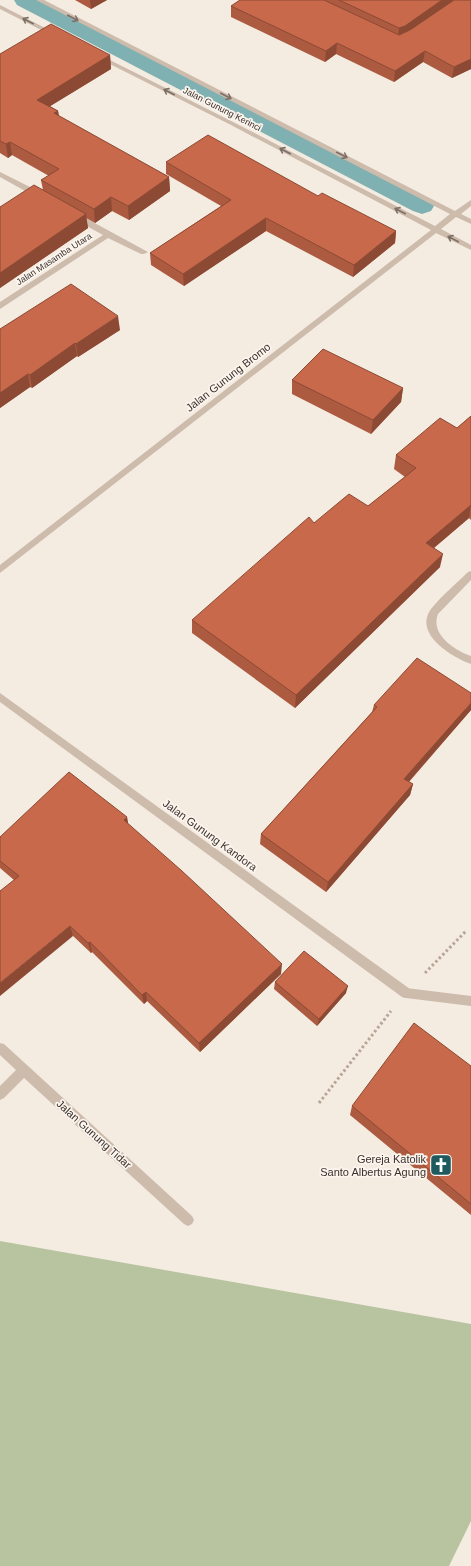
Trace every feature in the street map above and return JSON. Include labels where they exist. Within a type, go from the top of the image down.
[{"type":"street","name":"Jalan Gunung Kerinci","points":[[38,0],[471,222]]},
{"type":"street","points":[[0,7],[64,39]]},
{"type":"street","name":"Jalan Gunung Kerinci","points":[[92,53],[233,124],[471,248]]},
{"type":"street","points":[[0,174],[48,201]]},
{"type":"street","name":"Jalan Gunung Bromo","points":[[0,570],[471,202]]},
{"type":"street","name":"Jalan Masamba Utara","points":[[0,306],[108,235],[68,212]]},
{"type":"street","points":[[108,235],[144,252]]},
{"type":"street","points":[[471,574],[434,612],[431,619],[432,629],[441,643],[464,658],[471,660]]},
{"type":"street","name":"Jalan Gunung Kandora","points":[[0,697],[406,993]]},
{"type":"street","points":[[406,993],[471,1001]]},
{"type":"street","name":"Jalan Gunung Tidar","points":[[0,1048],[188,1220]]},
{"type":"street","points":[[0,1094],[24,1070]]},
{"type":"path","points":[[319,1103],[406,993],[466,931]]},
{"type":"green space","points":[[0,1241],[471,1324],[471,1521],[449,1566],[0,1566]]},
{"type":"building","points":[[240,0],[324,0],[399,35],[410,30],[454,0],[471,0],[471,59],[454,67],[425,51],[395,71],[337,43],[326,51],[231,6]]},
{"type":"building","points":[[339,0],[442,0],[405,26],[399,28]]},
{"type":"building","points":[[51,24],[110,55],[37,100],[58,111],[54,113],[169,177],[128,206],[111,197],[94,209],[41,180],[59,169],[10,142],[6,144],[0,141],[0,54]]},
{"type":"building","points":[[208,135],[318,196],[322,193],[396,231],[354,265],[266,218],[183,274],[150,253],[231,200],[166,162]]},
{"type":"building","points":[[34,185],[86,214],[0,273],[0,207]]},
{"type":"building","points":[[71,284],[118,316],[76,344],[75,343],[30,375],[28,374],[0,393],[0,329]]},
{"type":"building","points":[[323,349],[403,388],[373,420],[292,380]]},
{"type":"building","points":[[471,416],[471,505],[426,543],[443,554],[296,695],[192,620],[309,517],[314,523],[349,494],[368,506],[416,468],[396,455],[440,418],[457,428]]},
{"type":"building","points":[[417,658],[471,693],[471,703],[404,779],[413,784],[328,882],[261,834],[377,707],[374,705]]},
{"type":"building","points":[[69,772],[127,817],[124,820],[182,871],[282,964],[199,1043],[146,992],[142,995],[90,942],[88,943],[70,926],[0,983],[0,891],[19,876],[0,861],[0,837]]},
{"type":"building","points":[[304,951],[348,986],[319,1019],[275,982]]},
{"type":"building","name":"Gereja Katolik Santo Albertus Agung","points":[[414,1023],[471,1066],[471,1204],[352,1106]]},
{"type":"waterway","points":[[25,0],[422,206]]},
{"type":"place","name":"Gereja Katolik Santo Albertus Agung","points":[[441,1165]]}]
